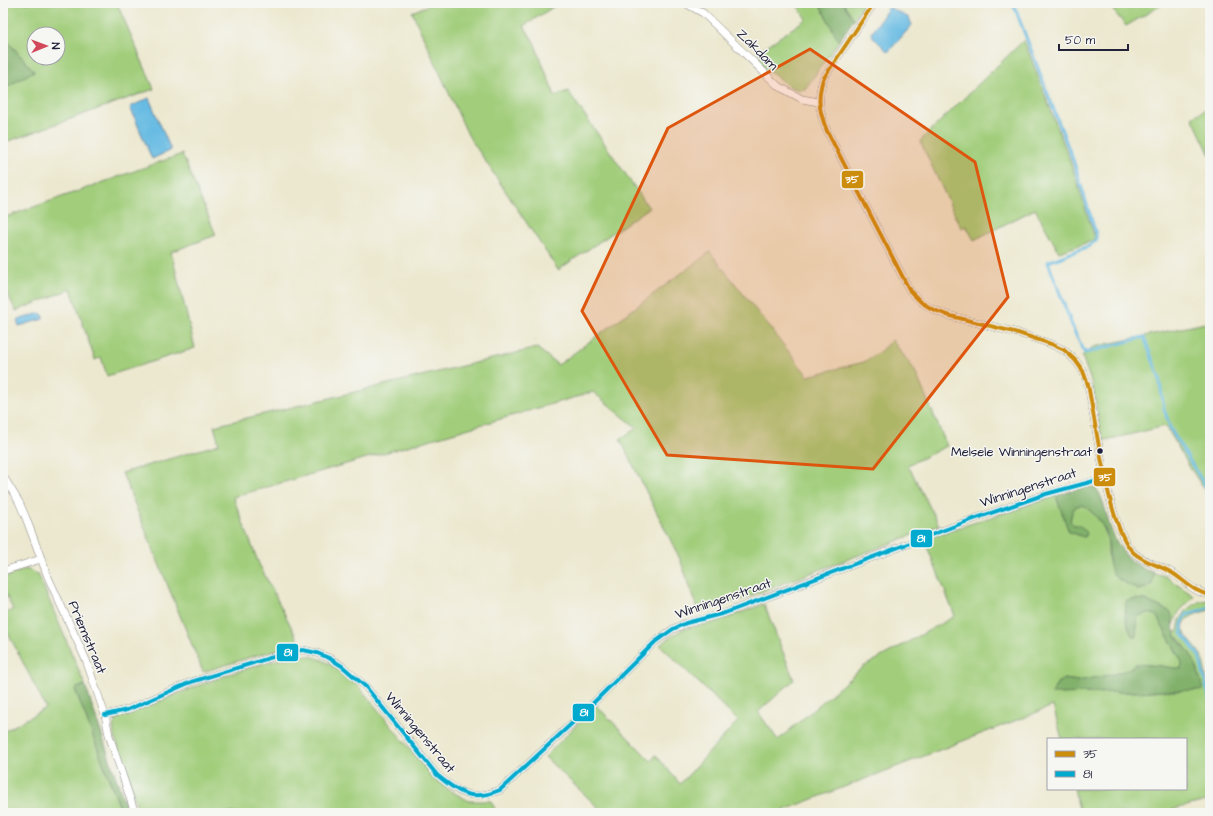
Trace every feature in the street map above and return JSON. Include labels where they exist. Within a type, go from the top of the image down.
[{"type":"street","name":"Zakdam","points":[[685,3],[703,13],[778,86],[802,100],[819,102]]},
{"type":"street","points":[[874,3],[823,79],[819,102],[821,116],[827,131],[910,291],[932,309],[947,315],[1018,333],[1050,344],[1064,350],[1076,360],[1083,371],[1088,384],[1105,478],[1121,533],[1126,544],[1134,553],[1173,574],[1201,593],[1210,595]]},
{"type":"street","name":"Priemstraat","points":[[3,476],[26,518],[40,559],[77,640],[106,714],[109,735],[135,813]]},
{"type":"street","name":"Winningenstraat","points":[[106,714],[127,710],[191,682],[282,654],[303,650],[329,658],[342,666],[366,687],[437,775],[451,786],[465,794],[478,796],[488,795],[500,790],[581,715],[655,642],[673,629],[686,623],[725,612],[968,520],[1046,494],[1105,478]]},
{"type":"street","points":[[3,571],[40,559]]},
{"type":"highlighted area","points":[[810,49],[975,162],[1008,297],[873,469],[667,455],[582,311],[668,128]]},
{"type":"green space","points":[[3,3],[117,3],[154,89],[3,143],[3,89],[34,71],[30,66],[66,66],[66,26],[26,26],[26,62],[3,36]]},
{"type":"green space","points":[[433,3],[559,3],[524,26],[534,42],[555,96],[568,91],[649,208],[558,270],[468,135],[412,12]]},
{"type":"green space","points":[[796,3],[819,3],[839,41],[805,89],[802,90],[787,85],[777,78],[760,63],[761,57],[758,52],[806,19]]},
{"type":"green space","points":[[819,3],[843,3],[854,19],[839,41]]},
{"type":"green space","points":[[843,3],[865,3],[854,19]]},
{"type":"green space","points":[[1107,3],[1165,3],[1126,26]]},
{"type":"green space","points":[[3,36],[26,62],[26,66],[30,66],[34,71],[3,89]]},
{"type":"green space","points":[[1024,40],[1070,160],[1095,238],[1092,241],[1059,252],[1035,209],[974,240],[966,226],[961,228],[920,141]]},
{"type":"green space","points":[[1210,107],[1210,155],[1192,117]]},
{"type":"green space","points":[[182,154],[216,235],[171,252],[195,348],[107,376],[101,357],[95,360],[71,289],[16,311],[3,285],[3,218]]},
{"type":"green space","points":[[710,252],[808,376],[864,362],[879,352],[892,340],[914,369],[947,446],[908,465],[939,525],[734,602],[699,612],[680,559],[620,439],[637,428],[593,392],[233,497],[259,564],[300,644],[254,656],[203,672],[122,473],[219,444],[214,426],[537,348],[558,365]]},
{"type":"green space","points":[[1210,322],[1210,498],[1189,466],[1166,426],[1102,441],[1093,387],[1082,356],[1093,347]]},
{"type":"green space","points":[[1084,487],[1093,487],[1099,492],[1109,525],[1123,552],[1134,562],[1146,570],[1154,573],[1152,584],[1146,588],[1138,590],[1121,581],[1114,575],[1110,567],[1108,539],[1105,529],[1095,515],[1082,505],[1076,506],[1072,512],[1070,521],[1074,525],[1082,527],[1087,533],[1085,537],[1069,532],[1056,496]]},
{"type":"green space","points":[[1056,496],[1069,532],[1085,537],[1087,533],[1079,525],[1074,525],[1070,521],[1072,512],[1076,506],[1082,505],[1097,517],[1106,533],[1111,568],[1127,583],[1138,590],[1152,584],[1154,573],[1165,576],[1194,596],[1179,612],[1173,624],[1171,612],[1145,600],[1125,617],[1132,636],[1137,625],[1137,616],[1148,613],[1156,615],[1182,662],[1181,670],[1161,666],[1136,664],[1127,670],[1114,674],[1078,681],[1064,679],[1057,683],[1053,694],[1202,690],[1200,679],[1192,658],[1185,646],[1174,633],[1178,631],[1180,620],[1187,610],[1200,601],[1210,600],[1210,610],[1195,614],[1188,618],[1184,624],[1184,628],[1187,638],[1198,651],[1203,660],[1206,677],[1210,712],[1210,800],[1159,813],[1080,813],[1074,790],[1187,790],[1187,738],[1062,738],[1053,706],[777,813],[604,813],[545,757],[596,705],[651,761],[656,755],[680,784],[738,721],[660,645],[682,629],[713,623],[764,604],[794,680],[758,712],[778,740],[863,667],[955,616],[924,539]]},
{"type":"green space","points":[[26,569],[38,574],[85,685],[75,689],[122,813],[3,813],[3,732],[46,708],[3,623],[3,614],[13,610],[3,588],[3,578]]},
{"type":"green space","points":[[1136,599],[1145,600],[1171,612],[1175,634],[1194,661],[1199,673],[1203,690],[1052,694],[1057,683],[1064,679],[1078,681],[1114,674],[1127,670],[1136,664],[1181,669],[1182,662],[1156,615],[1148,613],[1138,616],[1136,636],[1132,636],[1125,617],[1126,601]]},
{"type":"green space","points":[[299,655],[323,660],[356,683],[433,777],[449,790],[469,801],[491,801],[497,813],[139,813],[113,729],[115,722],[120,717],[186,690],[231,674],[276,660]]},
{"type":"green space","points":[[85,685],[128,813],[122,813],[75,689]]},
{"type":"water","points":[[888,8],[891,8],[909,18],[912,25],[888,52],[873,37],[872,33]]},
{"type":"water","points":[[149,98],[171,150],[152,159],[130,107]]},
{"type":"water","points":[[40,313],[43,315],[43,319],[19,326],[17,321]]},
{"type":"waterway","points":[[1013,3],[1073,160],[1096,234],[1096,240],[1089,246],[1048,262],[1075,333],[1085,353],[1144,337],[1159,377],[1164,409],[1171,430],[1210,494]]},
{"type":"waterway","points":[[1210,607],[1186,615],[1182,624],[1182,633],[1199,656],[1210,701]]},
{"type":"transit line","name":"35","points":[[874,3],[823,79],[820,93],[820,105],[827,131],[910,291],[921,302],[932,309],[947,315],[1018,333],[1051,344],[1064,350],[1075,360],[1083,371],[1088,385],[1104,474],[1117,522],[1125,541],[1138,556],[1174,574],[1204,594],[1210,595]]},
{"type":"transit line","name":"81","points":[[105,715],[127,710],[191,682],[289,652],[303,650],[317,653],[329,658],[342,666],[366,687],[437,775],[452,787],[466,794],[490,794],[500,790],[581,715],[655,642],[673,629],[686,623],[725,613],[968,521],[1046,494],[1105,478]]},
{"type":"place","name":"Melsele Winningenstraat","points":[[1100,451]]}]
